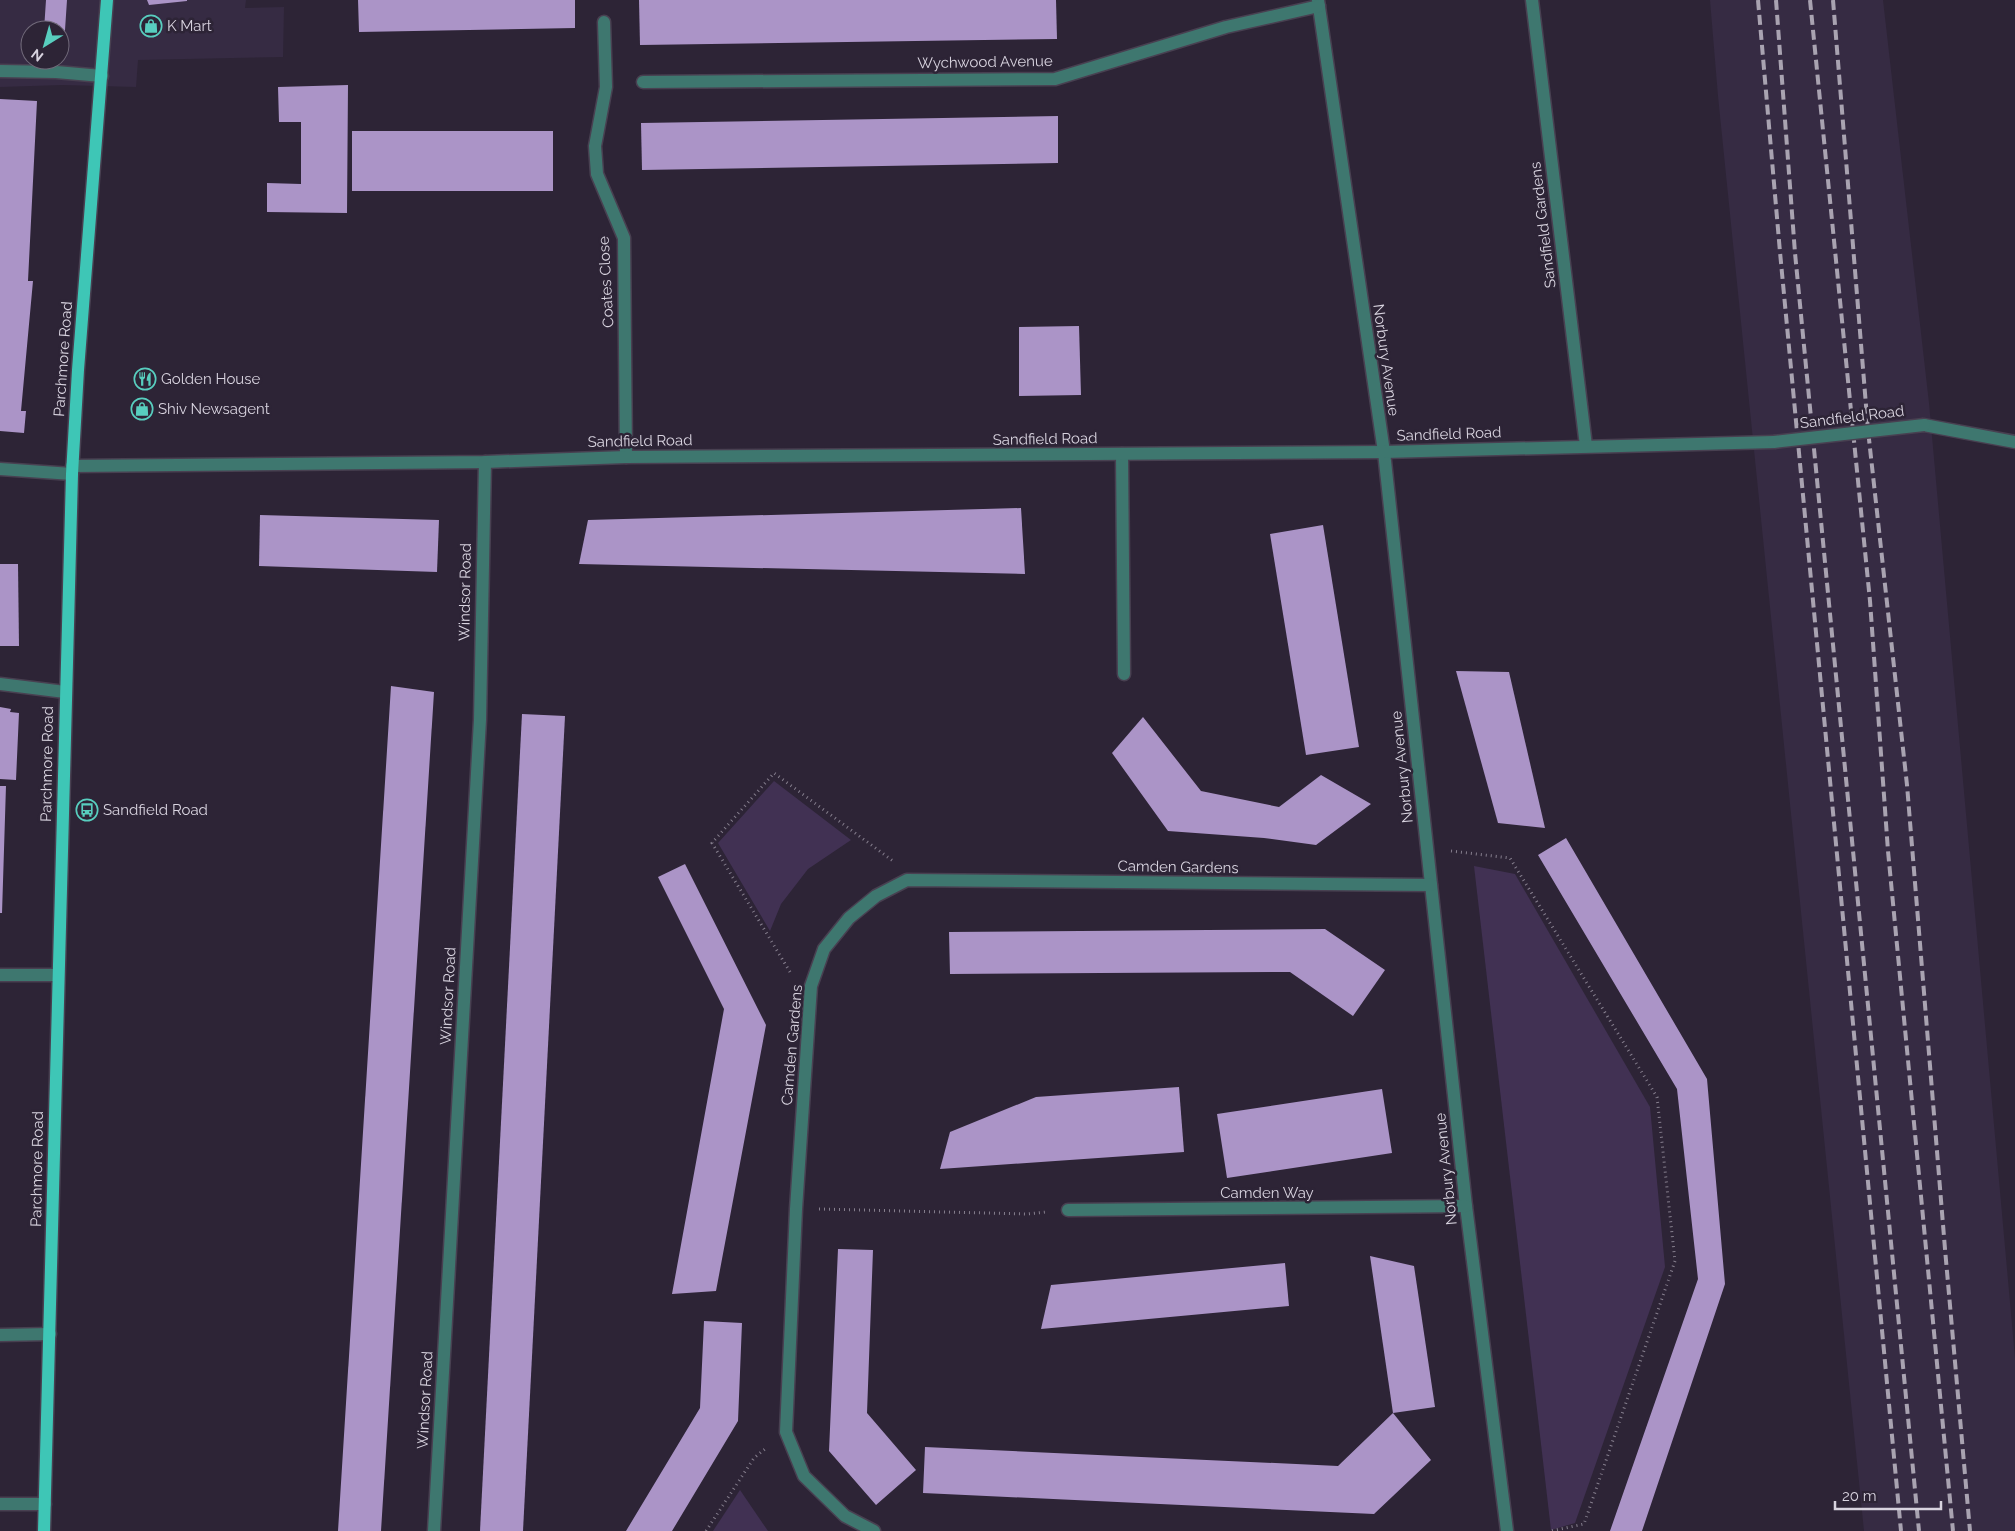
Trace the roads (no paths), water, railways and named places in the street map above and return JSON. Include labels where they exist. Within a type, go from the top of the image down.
[{"type":"main road","name":"Parchmore Road","points":[[44,1531],[72,470],[78,370],[108,0]]},
{"type":"street","name":"Sandfield Gardens","points":[[1532,0],[1586,446]]},
{"type":"street","name":"Wychwood Avenue","points":[[643,82],[1055,79],[1226,27],[1319,3]]},
{"type":"street","name":"Norbury Avenue","points":[[1319,3],[1384,452],[1466,1206],[1507,1531]]},
{"type":"street","name":"Coates Close","points":[[604,22],[606,87],[596,146],[597,174],[624,238],[626,457]]},
{"type":"street","points":[[0,71],[56,72],[102,76]]},
{"type":"street","name":"Sandfield Road","points":[[0,469],[72,470],[485,462],[626,457],[1384,452],[1774,442],[1924,425],[2015,442]]},
{"type":"street","points":[[1122,454],[1124,674]]},
{"type":"street","name":"Windsor Road","points":[[434,1531],[480,720],[485,462]]},
{"type":"street","points":[[0,684],[65,692]]},
{"type":"street","name":"Camden Gardens","points":[[874,1531],[845,1516],[804,1476],[786,1432],[796,1209],[811,986],[824,949],[849,918],[876,896],[906,880],[1431,885]]},
{"type":"street","points":[[0,974],[58,975]]},
{"type":"street","name":"Camden Way","points":[[1068,1210],[1466,1206]]},
{"type":"street","points":[[0,1335],[50,1334]]},
{"type":"street","points":[[0,1504],[45,1504]]},
{"type":"railway","points":[[1758,0],[1780,252],[1901,1531]]},
{"type":"railway","points":[[1776,0],[1795,253],[1919,1531]]},
{"type":"railway","points":[[1810,0],[1870,601],[1888,851],[1953,1531]]},
{"type":"railway","points":[[1833,0],[1868,430],[1907,785],[1970,1531]]},
{"type":"place","name":"K Mart","points":[[151,26]]},
{"type":"place","name":"Golden House","points":[[145,379]]},
{"type":"place","name":"Shiv Newsagent","points":[[142,409]]},
{"type":"place","name":"Sandfield Road","points":[[87,810]]}]
